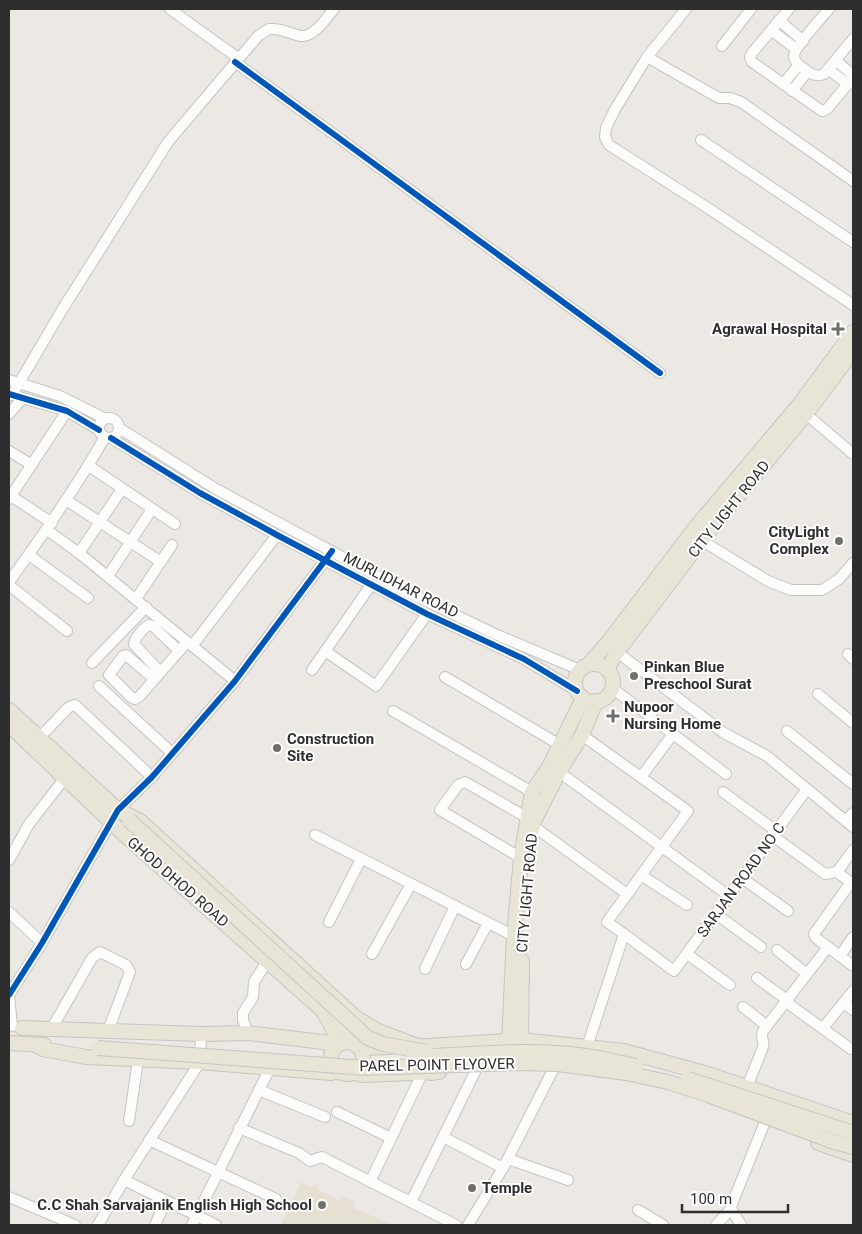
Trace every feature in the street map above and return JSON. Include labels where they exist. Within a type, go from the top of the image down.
[{"type":"main road","points":[[585,667],[609,641],[695,528],[799,405],[853,332]]},
{"type":"main road","name":"CITY LIGHT ROAD","points":[[607,669],[617,652],[701,540],[851,360]]},
{"type":"main road","points":[[585,667],[599,664],[607,669],[612,678],[612,688]]},
{"type":"main road","name":"CITY LIGHT ROAD","points":[[515,1041],[532,822],[558,772],[582,735],[585,697],[575,680],[585,667]]},
{"type":"main road","name":"CITY LIGHT ROAD","points":[[585,697],[606,697],[612,688]]},
{"type":"main road","points":[[515,1069],[514,936],[521,858],[532,822],[532,792],[560,745],[585,697]]},
{"type":"main road","points":[[9,710],[120,816],[368,1038],[383,1044],[446,1056]]},
{"type":"main road","name":"GHOD DHOD ROAD","points":[[9,725],[65,778],[120,816],[140,820],[355,1017],[378,1031],[418,1046]]},
{"type":"main road","name":"GHOD DHOD ROAD","points":[[120,816],[129,839],[268,960],[323,1012],[340,1044]]},
{"type":"main road","points":[[323,1012],[339,1021],[357,1037],[358,1047]]},
{"type":"main road","points":[[14,1027],[52,1028],[101,1039],[248,1033],[340,1044],[350,1043],[358,1047],[362,1052],[363,1062],[354,1073]]},
{"type":"main road","name":"PAREL POINT FLYOVER","points":[[14,1027],[101,1039],[366,1068],[519,1063],[558,1064],[626,1073],[668,1082],[708,1095],[834,1142],[853,1147]]},
{"type":"main road","name":"PAREL POINT FLYOVER","points":[[9,1043],[36,1045],[101,1039],[368,1059],[514,1052],[556,1053],[605,1059],[663,1072],[852,1124]]},
{"type":"main road","points":[[358,1047],[515,1041],[624,1051],[708,1074],[852,1124]]},
{"type":"main road","points":[[338,1072],[331,1058],[335,1048],[340,1044]]},
{"type":"main road","points":[[36,1045],[43,1050],[86,1056],[200,1062],[362,1075],[554,1068],[601,1074],[641,1081],[701,1097],[853,1155]]},
{"type":"main road","points":[[418,1046],[427,1073]]},
{"type":"street","points":[[170,9],[660,373]]},
{"type":"street","points":[[10,395],[14,382],[62,310],[168,142],[258,36],[269,29],[278,29],[306,36],[315,32],[334,9]]},
{"type":"street","points":[[686,9],[647,57],[606,128],[605,137],[609,146],[711,210],[853,306]]},
{"type":"street","points":[[722,46],[751,9]]},
{"type":"street","points":[[789,9],[752,53],[750,59],[752,62],[822,111],[827,109],[851,79]]},
{"type":"street","points":[[828,9],[800,45],[794,57],[803,69],[817,76],[824,74],[853,39]]},
{"type":"street","points":[[779,20],[800,45]]},
{"type":"street","points":[[771,30],[800,45]]},
{"type":"street","points":[[647,57],[719,98],[730,98],[741,102],[853,181]]},
{"type":"street","points":[[836,61],[851,79]]},
{"type":"street","points":[[783,84],[803,69]]},
{"type":"street","points":[[792,91],[803,69]]},
{"type":"street","points":[[829,70],[851,79]]},
{"type":"street","points":[[701,140],[853,242]]},
{"type":"street","points":[[14,382],[60,396],[104,418],[114,419],[119,428],[117,434],[105,435]]},
{"type":"street","name":"MURLIDHAR ROAD","points":[[10,395],[67,411],[200,493],[427,614],[524,659],[585,697]]},
{"type":"street","points":[[9,414],[23,398]]},
{"type":"street","points":[[67,411],[10,498],[49,527],[236,681]]},
{"type":"street","points":[[806,414],[853,454]]},
{"type":"street","points":[[104,418],[99,423],[105,435]]},
{"type":"street","name":"MURLIDHAR ROAD","points":[[119,428],[216,489],[403,590],[495,634],[585,667]]},
{"type":"street","points":[[67,631],[9,584],[49,527],[88,466],[105,435]]},
{"type":"street","points":[[9,451],[32,464]]},
{"type":"street","points":[[88,466],[175,524]]},
{"type":"street","points":[[79,553],[122,489]]},
{"type":"street","points":[[66,500],[158,560]]},
{"type":"street","points":[[108,576],[152,509]]},
{"type":"street","points":[[157,676],[126,655],[109,672],[109,675],[135,699],[157,676],[179,651],[190,644],[277,535]]},
{"type":"street","points":[[701,540],[768,581],[790,590],[822,590],[839,579],[853,563]]},
{"type":"street","points":[[136,600],[172,545]]},
{"type":"street","points":[[14,1027],[9,995],[120,816],[172,753],[236,681],[332,551]]},
{"type":"street","points":[[29,555],[88,598]]},
{"type":"street","points":[[312,670],[371,585]]},
{"type":"street","points":[[92,663],[146,607]]},
{"type":"street","points":[[325,651],[376,686],[427,614]]},
{"type":"street","points":[[157,676],[134,644],[134,640],[146,626],[153,626],[179,651]]},
{"type":"street","points":[[617,652],[724,733],[767,756],[850,824],[853,813]]},
{"type":"street","points":[[445,677],[560,745]]},
{"type":"street","points":[[99,686],[172,753]]},
{"type":"street","points":[[612,688],[726,774]]},
{"type":"street","points":[[818,694],[853,722]]},
{"type":"street","points":[[39,738],[72,704],[75,705],[152,777]]},
{"type":"street","points":[[393,711],[532,792]]},
{"type":"street","points":[[788,731],[853,784]]},
{"type":"street","points":[[641,777],[673,734]]},
{"type":"street","points":[[582,735],[688,811],[608,922],[624,934],[587,1047]]},
{"type":"street","points":[[558,772],[729,896]]},
{"type":"street","points":[[9,860],[30,824],[65,778]]},
{"type":"street","points":[[521,858],[440,810],[458,785],[465,782],[532,822],[627,894]]},
{"type":"street","name":"SARJAN ROAD NO C","points":[[624,934],[674,971],[807,789]]},
{"type":"street","points":[[723,792],[825,874],[837,872],[853,850]]},
{"type":"street","points":[[314,836],[514,936]]},
{"type":"street","points":[[329,922],[361,859]]},
{"type":"street","points":[[837,872],[852,883],[814,931],[814,936],[853,966]]},
{"type":"street","points":[[641,875],[686,904]]},
{"type":"street","points":[[742,878],[788,911]]},
{"type":"street","points":[[372,954],[411,884]]},
{"type":"street","points":[[425,969],[455,906]]},
{"type":"street","points":[[9,912],[42,943]]},
{"type":"street","points":[[716,914],[762,947]]},
{"type":"street","points":[[466,964],[488,923]]},
{"type":"street","points":[[840,956],[853,937]]},
{"type":"street","points":[[747,1087],[763,1047],[762,1034],[828,948]]},
{"type":"street","points":[[777,950],[807,974]]},
{"type":"street","points":[[52,1028],[92,958],[103,952],[126,965],[130,972],[101,1039]]},
{"type":"street","points":[[687,954],[730,985]]},
{"type":"street","points":[[248,1033],[243,1020],[244,1013],[253,997],[256,980],[268,960]]},
{"type":"street","points":[[758,978],[851,1049]]},
{"type":"street","points":[[823,1028],[853,991]]},
{"type":"street","points":[[844,1003],[853,1010]]},
{"type":"street","points":[[743,1007],[767,1026]]},
{"type":"street","points":[[98,1225],[149,1140],[200,1062],[201,1034]]},
{"type":"street","points":[[129,1122],[138,1060]]},
{"type":"street","points":[[192,1225],[270,1068]]},
{"type":"street","points":[[468,1225],[505,1163],[554,1068]]},
{"type":"street","points":[[411,1202],[476,1070]]},
{"type":"street","points":[[370,1182],[391,1138],[427,1073]]},
{"type":"street","points":[[259,1090],[325,1117]]},
{"type":"street","points":[[716,1225],[731,1209],[775,1097]]},
{"type":"street","points":[[337,1112],[391,1138]]},
{"type":"street","points":[[837,1150],[852,1124]]},
{"type":"street","points":[[239,1128],[310,1161],[322,1157],[456,1225]]},
{"type":"street","points":[[443,1138],[505,1163],[568,1180]]},
{"type":"street","points":[[149,1140],[276,1199]]},
{"type":"street","points":[[124,1180],[216,1225]]},
{"type":"street","points":[[9,1197],[75,1225]]},
{"type":"street","points":[[155,1225],[166,1201]]},
{"type":"street","points":[[731,1209],[741,1225]]},
{"type":"street","points":[[638,1210],[663,1225]]},
{"type":"shaded area","name":"C.C Shah Sarvajanik English High School","points":[[301,1182],[311,1188],[315,1183],[318,1186],[317,1189],[340,1201],[342,1197],[355,1202],[353,1208],[394,1225],[281,1225]]},
{"type":"cycle path","points":[[235,62],[660,373]]},
{"type":"cycle path","points":[[9,394],[67,411],[99,430]]},
{"type":"cycle path","points":[[111,438],[200,493],[277,535],[427,614],[524,659],[577,691]]},
{"type":"cycle path","points":[[9,995],[42,943],[118,810],[152,777],[235,681],[332,551]]},
{"type":"place","name":"Agrawal Hospital","points":[[838,329]]},
{"type":"place","name":"CityLight Complex","points":[[839,541]]},
{"type":"place","name":"Pinkan Blue Preschool Surat","points":[[634,676]]},
{"type":"place","name":"Nupoor Nursing Home","points":[[613,716]]},
{"type":"place","name":"Construction Site","points":[[277,748]]},
{"type":"place","name":"Temple","points":[[472,1188]]},
{"type":"place","name":"C.C Shah Sarvajanik English High School","points":[[322,1205]]}]
